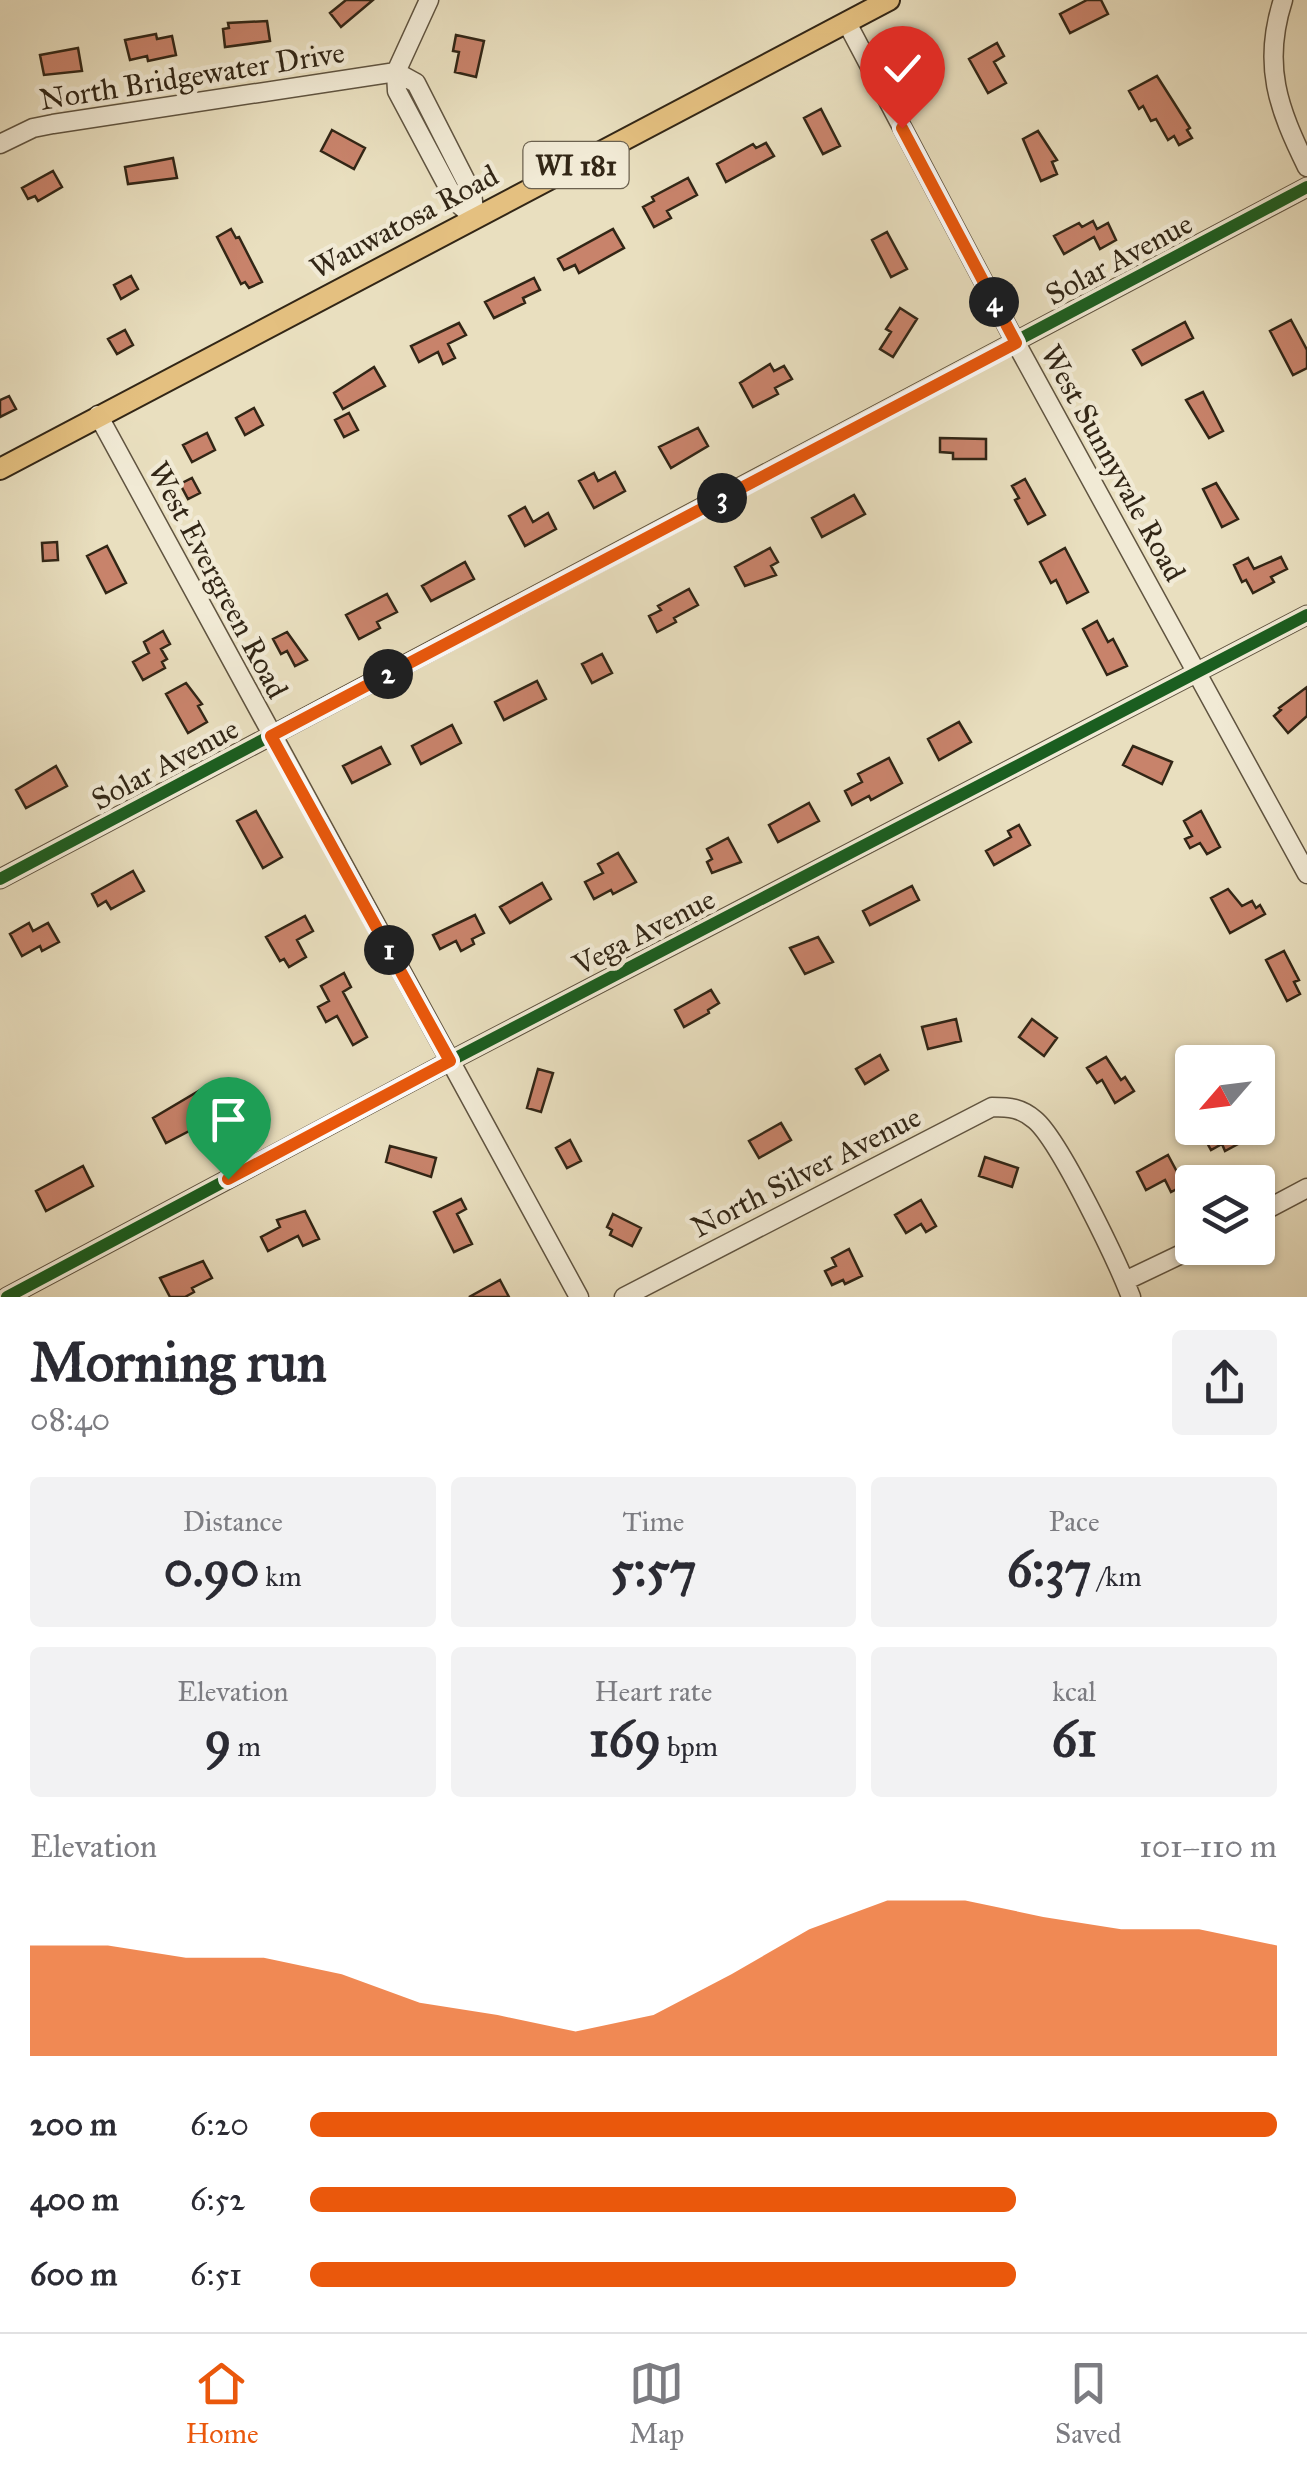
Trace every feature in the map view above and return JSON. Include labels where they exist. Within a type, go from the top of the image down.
[{"type":"main road","name":"Wauwatosa Road","points":[[0,468],[846,23],[874,3]]},
{"type":"street","points":[[428,0],[396,72],[398,91],[456,202],[475,218]]},
{"type":"street","points":[[1283,0],[1273,39],[1274,82],[1284,120],[1307,166]]},
{"type":"street","name":"West Sunnyvale Road","points":[[846,23],[1307,874]]},
{"type":"street","name":"North Bridgewater Drive","points":[[0,144],[33,128],[53,124],[396,72]]},
{"type":"street","name":"Solar Avenue","points":[[0,880],[1307,186]]},
{"type":"street","name":"West Evergreen Road","points":[[98,416],[579,1297]]},
{"type":"street","name":"Vega Avenue","points":[[6,1297],[1307,615]]},
{"type":"street","name":"North Silver Avenue","points":[[624,1297],[992,1107],[1015,1107],[1038,1122],[1060,1155],[1128,1289]]},
{"type":"street","points":[[1275,1205],[1307,1188]]},
{"type":"street","points":[[1128,1289],[1175,1260]]},
{"type":"building","points":[[346,0],[373,0],[341,27],[330,13]]},
{"type":"building","points":[[1087,0],[1101,0],[1108,14],[1070,33],[1060,14]]},
{"type":"building","points":[[267,21],[270,41],[225,47],[223,29],[229,28],[228,23]]},
{"type":"building","points":[[156,34],[157,39],[172,36],[176,55],[130,60],[125,40]]},
{"type":"building","points":[[456,35],[484,41],[476,77],[455,72],[459,52],[453,51]]},
{"type":"building","points":[[997,43],[1004,56],[994,62],[1006,83],[988,93],[969,59]]},
{"type":"building","points":[[78,48],[82,71],[44,75],[40,55]]},
{"type":"building","points":[[1157,76],[1190,128],[1187,130],[1192,138],[1179,145],[1174,136],[1168,140],[1143,106],[1139,109],[1129,91]]},
{"type":"building","points":[[821,109],[840,146],[823,154],[804,118]]},
{"type":"building","points":[[332,130],[365,148],[354,169],[321,151]]},
{"type":"building","points":[[1038,131],[1057,160],[1052,162],[1057,174],[1041,181],[1023,139]]},
{"type":"building","points":[[766,143],[774,156],[726,182],[717,164],[753,144],[756,148]]},
{"type":"building","points":[[173,158],[177,178],[128,184],[125,167]]},
{"type":"building","points":[[53,171],[62,187],[38,201],[35,196],[28,199],[22,188]]},
{"type":"building","points":[[688,178],[697,195],[667,211],[671,218],[654,227],[643,207],[654,201],[652,197]]},
{"type":"building","points":[[1093,221],[1097,229],[1108,223],[1116,240],[1100,249],[1094,237],[1064,254],[1054,236],[1079,223],[1082,227]]},
{"type":"building","points":[[231,229],[262,282],[249,288],[245,282],[241,284],[217,237]]},
{"type":"building","points":[[613,229],[624,248],[579,273],[575,265],[564,270],[558,259]]},
{"type":"building","points":[[887,232],[907,269],[891,277],[872,240]]},
{"type":"building","points":[[131,276],[138,289],[121,299],[114,285]]},
{"type":"building","points":[[534,278],[540,290],[523,298],[525,303],[494,318],[485,302]]},
{"type":"building","points":[[900,308],[917,319],[893,357],[880,349],[891,332],[886,329]]},
{"type":"building","points":[[1291,320],[1307,350],[1307,368],[1293,375],[1270,331]]},
{"type":"building","points":[[1185,322],[1193,338],[1142,365],[1133,350]]},
{"type":"building","points":[[459,323],[466,335],[448,344],[455,358],[443,364],[438,352],[419,362],[411,346]]},
{"type":"building","points":[[125,330],[133,345],[117,354],[108,339]]},
{"type":"building","points":[[770,364],[774,371],[784,366],[792,379],[775,388],[778,394],[753,407],[740,383]]},
{"type":"building","points":[[374,367],[385,386],[343,409],[334,393]]},
{"type":"building","points":[[1203,392],[1223,431],[1209,438],[1186,400]]},
{"type":"building","points":[[9,396],[16,409],[0,417],[0,400]]},
{"type":"building","points":[[254,408],[263,425],[245,435],[236,418]]},
{"type":"building","points":[[349,413],[358,430],[344,437],[335,420]]},
{"type":"building","points":[[698,428],[708,446],[671,468],[659,447]]},
{"type":"building","points":[[207,433],[215,450],[192,462],[183,445]]},
{"type":"building","points":[[940,438],[986,439],[986,459],[953,459],[953,453],[940,452]]},
{"type":"building","points":[[615,472],[625,491],[594,508],[579,481],[594,473],[598,481]]},
{"type":"building","points":[[192,478],[200,493],[188,499],[180,484]]},
{"type":"building","points":[[1025,479],[1045,515],[1028,524],[1012,486]]},
{"type":"building","points":[[1216,483],[1238,519],[1222,527],[1203,489]]},
{"type":"building","points":[[854,495],[865,514],[822,537],[812,518]]},
{"type":"building","points":[[525,507],[533,522],[548,513],[556,529],[525,546],[509,516]]},
{"type":"building","points":[[57,542],[58,560],[43,561],[42,543]]},
{"type":"building","points":[[107,546],[126,583],[106,593],[87,556]]},
{"type":"building","points":[[770,548],[778,562],[771,566],[776,575],[745,586],[735,567]]},
{"type":"building","points":[[1065,548],[1088,592],[1067,603],[1056,580],[1051,583],[1040,562]]},
{"type":"building","points":[[1281,557],[1287,569],[1271,577],[1274,582],[1253,593],[1234,565],[1248,558],[1254,569]]},
{"type":"building","points":[[465,562],[474,579],[431,601],[422,586]]},
{"type":"building","points":[[689,589],[698,605],[657,632],[649,616],[661,610],[658,606]]},
{"type":"building","points":[[387,594],[397,612],[377,622],[380,628],[359,639],[346,615]]},
{"type":"building","points":[[1097,621],[1108,642],[1113,639],[1127,666],[1107,675],[1083,629]]},
{"type":"building","points":[[163,631],[170,644],[161,649],[167,659],[162,662],[165,668],[143,680],[133,662],[149,653],[144,642]]},
{"type":"building","points":[[287,632],[307,660],[295,666],[287,651],[281,654],[273,639]]},
{"type":"building","points":[[602,654],[612,673],[592,683],[582,664]]},
{"type":"building","points":[[537,681],[546,699],[504,720],[495,702]]},
{"type":"building","points":[[186,683],[202,704],[198,706],[207,722],[188,733],[166,694]]},
{"type":"building","points":[[1307,687],[1307,716],[1288,733],[1274,716]]},
{"type":"building","points":[[959,722],[971,742],[939,760],[928,739]]},
{"type":"building","points":[[452,725],[461,743],[421,764],[412,746]]},
{"type":"building","points":[[1133,746],[1172,762],[1162,784],[1123,765]]},
{"type":"building","points":[[381,747],[390,764],[352,783],[343,766]]},
{"type":"building","points":[[889,758],[902,783],[871,800],[869,796],[852,805],[845,791],[862,782],[858,774]]},
{"type":"building","points":[[56,766],[67,786],[26,808],[16,790]]},
{"type":"building","points":[[809,803],[819,821],[778,842],[769,825]]},
{"type":"building","points":[[256,811],[282,857],[263,868],[237,821]]},
{"type":"building","points":[[1201,811],[1220,847],[1207,854],[1200,843],[1190,848],[1185,839],[1192,836],[1184,821]]},
{"type":"building","points":[[1019,825],[1030,845],[994,865],[986,851],[1011,837],[1008,831]]},
{"type":"building","points":[[728,838],[741,862],[712,873],[707,849]]},
{"type":"building","points":[[618,853],[636,882],[594,899],[585,882],[603,873],[598,864]]},
{"type":"building","points":[[133,871],[144,891],[111,909],[106,901],[98,906],[92,894]]},
{"type":"building","points":[[542,883],[551,899],[510,923],[500,907]]},
{"type":"building","points":[[912,886],[919,900],[870,925],[863,911]]},
{"type":"building","points":[[1228,889],[1242,906],[1252,901],[1265,914],[1230,933],[1211,898]]},
{"type":"building","points":[[475,915],[484,933],[472,939],[474,944],[461,951],[456,941],[440,949],[433,935]]},
{"type":"building","points":[[305,916],[313,931],[297,940],[306,957],[289,967],[284,959],[280,961],[266,937]]},
{"type":"building","points":[[29,923],[33,931],[48,923],[59,942],[22,956],[10,934]]},
{"type":"building","points":[[818,937],[833,962],[805,974],[790,948]]},
{"type":"building","points":[[1284,951],[1299,980],[1294,982],[1300,994],[1287,1001],[1266,960]]},
{"type":"building","points":[[344,973],[351,987],[343,992],[367,1037],[353,1045],[337,1016],[326,1022],[318,1007],[329,1001],[321,986]]},
{"type":"building","points":[[711,990],[719,1003],[684,1027],[675,1010]]},
{"type":"building","points":[[956,1019],[961,1041],[928,1049],[922,1027]]},
{"type":"building","points":[[1032,1019],[1057,1038],[1044,1056],[1019,1037]]},
{"type":"building","points":[[880,1055],[888,1070],[865,1084],[856,1069]]},
{"type":"building","points":[[1106,1057],[1121,1080],[1125,1077],[1134,1091],[1115,1103],[1102,1080],[1097,1083],[1087,1068]]},
{"type":"building","points":[[538,1069],[553,1073],[541,1112],[527,1108]]},
{"type":"building","points":[[202,1089],[216,1117],[166,1143],[153,1118]]},
{"type":"building","points":[[781,1123],[791,1140],[759,1158],[749,1141]]},
{"type":"building","points":[[570,1140],[581,1161],[567,1168],[556,1148]]},
{"type":"building","points":[[390,1146],[436,1158],[431,1177],[386,1162]]},
{"type":"building","points":[[1168,1155],[1175,1168],[1175,1190],[1171,1192],[1165,1180],[1146,1190],[1137,1172]]},
{"type":"building","points":[[985,1157],[1018,1168],[1012,1187],[979,1176]]},
{"type":"building","points":[[83,1166],[93,1186],[46,1211],[36,1191]]},
{"type":"building","points":[[461,1199],[466,1209],[457,1214],[472,1244],[454,1252],[434,1212]]},
{"type":"building","points":[[921,1200],[936,1226],[926,1232],[921,1224],[906,1233],[895,1215]]},
{"type":"building","points":[[305,1211],[319,1239],[303,1246],[298,1236],[268,1251],[261,1237],[280,1227],[277,1220]]},
{"type":"building","points":[[613,1214],[641,1228],[632,1246],[610,1235],[612,1230],[607,1227]]},
{"type":"building","points":[[849,1249],[862,1276],[832,1285],[825,1271],[836,1266],[832,1258]]},
{"type":"building","points":[[203,1261],[212,1278],[192,1288],[194,1292],[185,1297],[170,1297],[160,1278]]},
{"type":"building","points":[[500,1280],[509,1297],[469,1297]]},
{"type":"cycle path","points":[[0,879],[1307,187]]},
{"type":"cycle path","points":[[7,1297],[450,1061],[1307,615]]},
{"type":"route","points":[[228,1179],[450,1061],[271,736],[1016,343],[902,128]]}]
